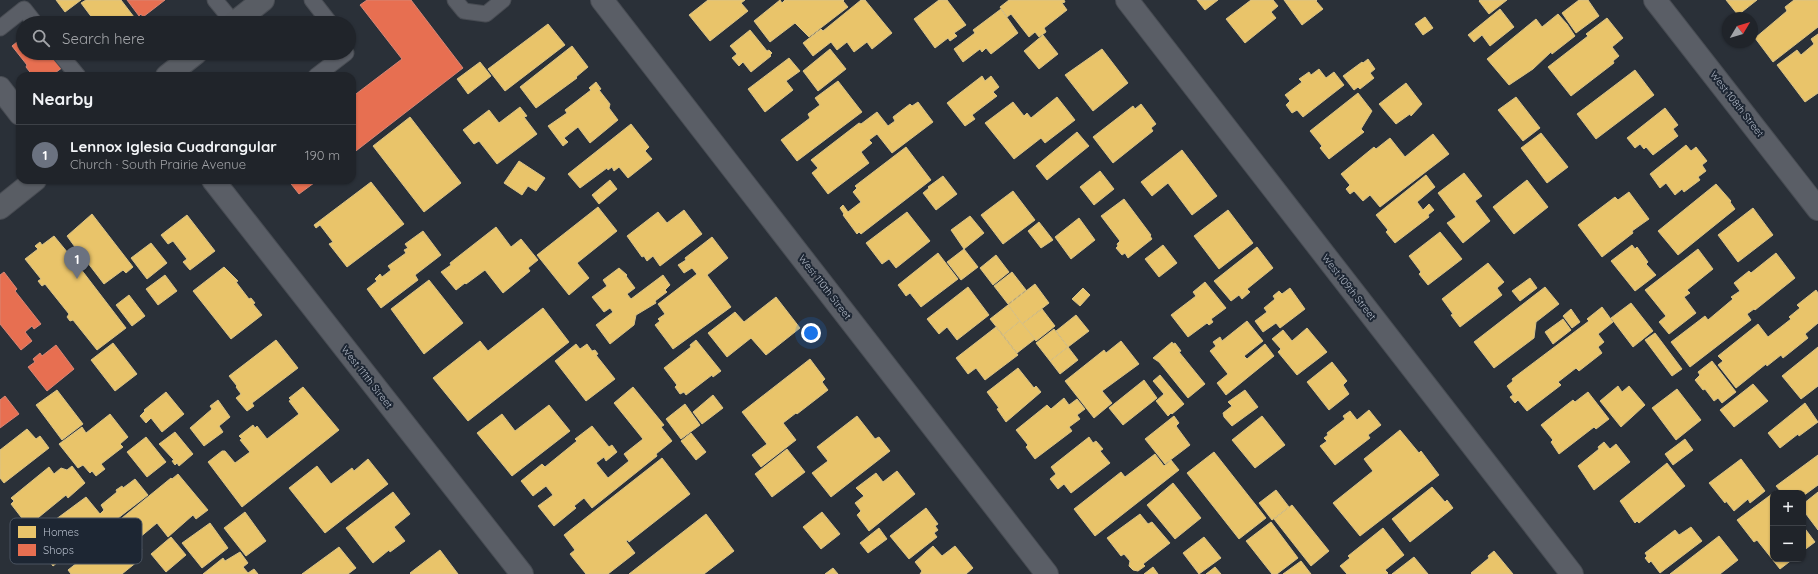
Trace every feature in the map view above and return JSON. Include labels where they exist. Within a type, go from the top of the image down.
[{"type":"main road","points":[[243,16],[263,0]]},
{"type":"main road","points":[[172,72],[187,60]]},
{"type":"main road","points":[[0,208],[30,184]]},
{"type":"street","name":"West 110th Street","points":[[602,0],[1047,574]]},
{"type":"street","name":"West 109th Street","points":[[1127,0],[1572,574]]},
{"type":"street","name":"West 108th Street","points":[[1655,0],[1818,208]]},
{"type":"street","points":[[0,88],[16,109]]},
{"type":"street","name":"West 111th Street","points":[[216,184],[522,574]]},
{"type":"lane","points":[[215,0],[228,16]]},
{"type":"lane","points":[[312,0],[325,16]]},
{"type":"lane","points":[[455,0],[464,11],[486,14],[503,0]]},
{"type":"lane","points":[[0,28],[24,9],[30,16]]},
{"type":"lane","points":[[65,60],[75,72]]},
{"type":"lane","points":[[321,72],[337,60]]},
{"type":"building: Homes","points":[[56,0],[81,0],[65,12]]},
{"type":"building: Homes","points":[[86,0],[121,0],[133,16],[91,16],[81,3]]},
{"type":"building: Homes","points":[[708,0],[745,0],[741,3],[748,11],[710,41],[689,15]]},
{"type":"building: Homes","points":[[780,0],[782,3],[785,0],[844,0],[843,1],[848,7],[809,37],[795,23],[770,42],[754,21]]},
{"type":"building: Homes","points":[[861,0],[865,0],[892,33],[872,49],[867,42],[854,52],[847,42],[837,50],[831,42],[813,56],[803,43],[821,29],[823,31]]},
{"type":"building: Homes","points":[[939,0],[947,0],[966,25],[954,33],[957,36],[950,41],[948,38],[935,48],[914,19]]},
{"type":"building: Homes","points":[[1009,0],[1064,0],[1065,2],[1062,3],[1067,10],[1044,28],[1046,32],[1039,37],[1035,32],[1029,37],[1011,14],[1007,17],[1000,7]]},
{"type":"building: Homes","points":[[1197,0],[1218,0],[1205,10]]},
{"type":"building: Homes","points":[[1251,0],[1273,0],[1278,6],[1271,12],[1276,18],[1245,43],[1226,19]]},
{"type":"building: Homes","points":[[1284,0],[1317,0],[1316,1],[1323,9],[1302,25]]},
{"type":"building: Homes","points":[[1507,0],[1489,14],[1479,1]]},
{"type":"building: Homes","points":[[1579,0],[1588,0],[1599,16],[1576,33],[1562,13]]},
{"type":"building: Homes","points":[[1726,0],[1757,0],[1742,12],[1736,12]]},
{"type":"building: Homes","points":[[1794,0],[1818,0],[1818,27],[1773,62],[1758,42],[1758,35],[1787,11],[1785,7]]},
{"type":"building: Homes","points":[[1001,9],[1018,33],[991,54],[986,48],[982,52],[980,49],[963,62],[954,49],[975,33],[973,30]]},
{"type":"building: Homes","points":[[1500,9],[1514,27],[1490,46],[1482,35],[1474,42],[1468,35]]},
{"type":"building: Homes","points":[[1558,14],[1575,36],[1552,54],[1551,52],[1533,69],[1509,85],[1487,59],[1536,19],[1542,27]]},
{"type":"building: Homes","points":[[1425,17],[1433,28],[1423,35],[1415,24]]},
{"type":"building: Homes","points":[[1607,18],[1623,38],[1612,47],[1619,56],[1613,61],[1614,63],[1571,96],[1548,67],[1588,36],[1586,34]]},
{"type":"building: Homes","points":[[548,24],[565,45],[505,91],[488,69]]},
{"type":"building: Homes","points":[[750,30],[767,51],[769,50],[772,53],[770,55],[771,56],[751,72],[743,62],[739,66],[732,58],[737,54],[730,46]]},
{"type":"building: Homes","points":[[1818,34],[1818,93],[1805,102],[1777,65],[1797,50],[1801,55],[1814,44],[1811,39]]},
{"type":"building: Homes","points":[[1043,35],[1058,54],[1039,69],[1024,51]]},
{"type":"building: Homes","points":[[572,46],[588,67],[576,77],[577,78],[536,108],[520,87]]},
{"type":"building: Homes","points":[[830,49],[846,69],[818,91],[803,71]]},
{"type":"building: Homes","points":[[1102,49],[1128,83],[1093,111],[1065,75]]},
{"type":"building: Homes","points":[[789,58],[800,71],[786,81],[793,90],[765,112],[748,89]]},
{"type":"building: Homes","points":[[1368,59],[1375,69],[1370,73],[1374,78],[1360,89],[1358,87],[1354,90],[1343,76]]},
{"type":"building: Homes","points":[[480,62],[491,76],[468,94],[457,79]]},
{"type":"building: Homes","points":[[1319,69],[1326,78],[1334,72],[1344,85],[1303,117],[1297,110],[1292,113],[1286,105],[1290,101],[1285,95],[1302,82],[1299,79],[1309,72],[1311,75]]},
{"type":"building: Homes","points":[[1635,70],[1654,95],[1596,139],[1577,114]]},
{"type":"building: Homes","points":[[982,76],[985,81],[991,76],[999,87],[993,92],[997,96],[972,115],[975,119],[965,126],[947,103]]},
{"type":"building: Homes","points":[[838,81],[862,112],[797,161],[781,140],[810,118],[808,114],[820,105],[815,98]]},
{"type":"building: Homes","points":[[596,82],[601,89],[599,90],[610,104],[609,108],[618,120],[590,143],[578,127],[564,138],[568,142],[563,146],[548,126],[567,113],[565,110],[591,90],[589,88]]},
{"type":"building: Homes","points":[[1406,83],[1422,104],[1411,116],[1410,114],[1396,124],[1379,104]]},
{"type":"building: Homes","points":[[1358,93],[1372,111],[1361,129],[1364,132],[1329,159],[1320,148],[1322,146],[1310,131]]},
{"type":"building: Homes","points":[[1057,97],[1075,120],[1045,143],[1041,138],[1014,159],[985,123],[1013,102],[1024,116],[1027,113],[1031,118]]},
{"type":"building: Homes","points":[[1516,97],[1540,128],[1523,141],[1498,110]]},
{"type":"building: Homes","points":[[918,102],[933,122],[892,153],[877,134],[869,140],[872,143],[861,152],[869,163],[828,194],[812,173],[818,168],[811,160],[859,123],[861,124],[877,112],[888,126],[895,121],[893,117],[910,104],[912,106]]},
{"type":"building: Homes","points":[[1141,104],[1156,124],[1151,128],[1153,131],[1113,163],[1093,137],[1133,106],[1135,109]]},
{"type":"building: Homes","points":[[520,107],[527,116],[524,117],[537,134],[497,164],[479,141],[474,144],[463,130],[489,110],[499,123]]},
{"type":"building: Homes","points":[[1665,108],[1678,125],[1673,129],[1678,136],[1653,155],[1646,147],[1644,149],[1640,144],[1635,148],[1627,138]]},
{"type":"building: Homes","points":[[410,117],[461,183],[424,212],[373,146]]},
{"type":"building: Homes","points":[[631,124],[649,147],[645,151],[652,159],[628,178],[619,167],[614,171],[612,167],[608,170],[607,168],[580,188],[568,174]]},
{"type":"building: Homes","points":[[1077,132],[1089,146],[1047,180],[1036,166]]},
{"type":"building: Homes","points":[[1541,133],[1568,167],[1547,183],[1521,148]]},
{"type":"building: Homes","points":[[1433,134],[1449,154],[1380,207],[1370,195],[1363,201],[1354,191],[1350,194],[1346,189],[1350,185],[1341,174],[1374,147],[1376,149],[1390,138],[1405,157]]},
{"type":"building: Homes","points":[[1686,145],[1691,151],[1696,147],[1707,161],[1702,165],[1706,171],[1698,177],[1700,180],[1684,192],[1682,189],[1675,195],[1666,183],[1660,188],[1650,174]]},
{"type":"building: Homes","points":[[906,147],[931,180],[861,234],[859,232],[857,234],[843,215],[844,214],[840,208],[843,205],[848,212],[861,202],[853,192],[857,188],[855,186]]},
{"type":"building: Homes","points":[[1182,150],[1217,196],[1192,215],[1168,183],[1152,196],[1141,182]]},
{"type":"building: Homes","points":[[519,161],[545,178],[536,191],[528,186],[522,195],[504,183]]},
{"type":"building: Homes","points":[[1100,171],[1114,189],[1094,205],[1080,187]]},
{"type":"building: Homes","points":[[1464,173],[1482,196],[1475,201],[1490,221],[1463,243],[1447,223],[1456,217],[1438,193]]},
{"type":"building: Homes","points":[[1426,175],[1435,187],[1417,202],[1423,210],[1429,204],[1434,210],[1428,215],[1429,217],[1395,243],[1386,232],[1388,230],[1376,215]]},
{"type":"building: Homes","points":[[943,176],[957,194],[936,210],[923,193],[929,188],[928,187]]},
{"type":"building: Homes","points":[[610,180],[617,189],[599,204],[592,195]]},
{"type":"building: Homes","points":[[1527,180],[1548,207],[1514,234],[1493,207]]},
{"type":"building: Homes","points":[[371,182],[404,224],[347,267],[329,244],[333,242],[320,225],[316,228],[314,225]]},
{"type":"building: Homes","points":[[1716,184],[1731,201],[1730,202],[1735,209],[1678,255],[1658,231]]},
{"type":"building: Homes","points":[[1013,191],[1035,220],[1003,244],[981,215]]},
{"type":"building: Homes","points":[[1629,192],[1649,219],[1632,231],[1633,233],[1602,257],[1578,225],[1615,197],[1618,200]]},
{"type":"building: Homes","points":[[1124,199],[1151,235],[1150,236],[1152,239],[1128,258],[1125,253],[1122,255],[1116,248],[1120,241],[1101,216]]},
{"type":"building: Homes","points":[[598,207],[617,231],[577,263],[589,278],[569,295],[537,255]]},
{"type":"building: Homes","points":[[1753,208],[1773,235],[1738,262],[1718,235]]},
{"type":"building: Homes","points":[[684,210],[702,234],[660,266],[653,256],[647,261],[644,256],[642,257],[627,236],[658,212],[667,223]]},
{"type":"building: Homes","points":[[1228,210],[1253,243],[1219,269],[1194,236]]},
{"type":"building: Homes","points":[[907,212],[930,241],[896,268],[889,259],[882,264],[866,243]]},
{"type":"building: Homes","points":[[92,214],[133,267],[126,273],[123,270],[104,284],[84,258],[77,264],[126,328],[97,350],[73,320],[70,321],[67,317],[69,314],[45,284],[42,286],[38,281],[41,279],[25,259],[38,249],[35,246],[40,242],[42,245],[54,236],[68,253],[75,247],[67,236]]},
{"type":"building: Homes","points":[[187,215],[215,251],[190,270],[183,262],[187,259],[173,241],[168,244],[161,235]]},
{"type":"building: Homes","points":[[970,216],[984,233],[964,249],[951,230]]},
{"type":"building: Homes","points":[[1079,218],[1095,240],[1071,259],[1055,237]]},
{"type":"building: Homes","points":[[1039,222],[1053,240],[1041,248],[1028,231]]},
{"type":"building: Homes","points":[[496,227],[511,247],[521,239],[538,260],[528,268],[530,271],[503,293],[485,270],[456,290],[441,272],[451,265],[450,263]]},
{"type":"building: Homes","points":[[423,231],[441,255],[415,275],[418,280],[381,308],[367,289],[377,281],[375,279],[380,274],[382,277],[391,270],[388,266],[406,253],[404,250],[408,248],[405,244]]},
{"type":"building: Homes","points":[[1440,232],[1462,259],[1428,285],[1419,274],[1421,272],[1409,256]]},
{"type":"building: Homes","points":[[712,237],[728,258],[707,275],[731,307],[673,349],[655,325],[660,321],[658,319],[665,314],[658,304],[697,274],[692,268],[684,273],[678,265],[686,260],[685,258]]},
{"type":"building: Homes","points":[[151,243],[167,263],[147,279],[131,258]]},
{"type":"building: Homes","points":[[1163,245],[1177,263],[1159,277],[1145,259]]},
{"type":"building: Homes","points":[[1632,245],[1635,249],[1637,247],[1648,262],[1646,264],[1656,275],[1635,291],[1611,261]]},
{"type":"building: Homes","points":[[1257,247],[1273,268],[1247,289],[1250,292],[1242,299],[1239,295],[1231,301],[1214,281]]},
{"type":"building: Homes","points":[[964,249],[978,267],[961,280],[947,262]]},
{"type":"building: Homes","points":[[1698,249],[1713,269],[1687,290],[1690,293],[1684,297],[1696,313],[1669,334],[1659,322],[1666,316],[1645,290]]},
{"type":"building: Homes","points":[[938,253],[958,279],[921,307],[910,293],[906,296],[898,285]]},
{"type":"building: Homes","points":[[1776,253],[1795,278],[1755,310],[1754,309],[1747,314],[1751,320],[1690,367],[1671,342],[1705,316],[1708,320],[1733,299],[1731,297],[1740,291],[1734,283],[1749,271],[1751,273]]},
{"type":"building: Homes","points":[[996,255],[1009,272],[993,285],[980,268]]},
{"type":"building: Homes","points":[[1488,263],[1504,282],[1497,288],[1502,295],[1460,327],[1442,299]]},
{"type":"building: Homes","points":[[224,267],[238,281],[236,282],[249,299],[251,298],[255,303],[253,304],[262,315],[231,339],[193,291]]},
{"type":"building: Homes","points":[[619,268],[627,275],[626,276],[635,288],[627,294],[631,299],[663,275],[670,285],[665,290],[667,292],[655,301],[656,303],[636,315],[634,325],[610,344],[596,325],[613,312],[610,308],[604,312],[592,297],[607,286],[603,280]]},
{"type":"building: Homes","points":[[1012,272],[1026,290],[1008,304],[994,286]]},
{"type":"building: Homes","points":[[165,275],[177,291],[158,305],[146,289]]},
{"type":"building: Homes","points":[[1530,278],[1537,288],[1520,301],[1512,291]]},
{"type":"building: Homes","points":[[429,280],[463,323],[424,354],[391,309]]},
{"type":"building: Homes","points":[[1205,282],[1226,308],[1211,319],[1213,322],[1209,325],[1207,323],[1188,337],[1171,315],[1196,296],[1193,292]]},
{"type":"building: Homes","points":[[1035,284],[1049,303],[1022,324],[1008,305]]},
{"type":"building: Homes","points":[[968,287],[989,315],[957,340],[947,327],[939,334],[927,319]]},
{"type":"building: Homes","points":[[1545,287],[1559,304],[1536,322],[1534,338],[1494,368],[1474,342]]},
{"type":"building: Homes","points":[[1083,288],[1090,295],[1080,306],[1072,299]]},
{"type":"building: Homes","points":[[1290,288],[1305,309],[1280,328],[1276,323],[1263,332],[1255,321],[1267,312],[1264,308],[1275,299],[1273,296],[1279,291],[1282,294]]},
{"type":"building: Homes","points":[[1816,290],[1818,293],[1818,323],[1805,334],[1808,338],[1783,358],[1781,355],[1767,366],[1766,364],[1736,388],[1718,365],[1723,361],[1718,356],[1758,324],[1768,337],[1791,319],[1789,317],[1800,308],[1797,305]]},
{"type":"building: Homes","points":[[129,295],[145,316],[132,326],[116,305]]},
{"type":"building: Homes","points":[[776,297],[800,328],[766,355],[751,338],[727,357],[708,333],[735,312],[744,322]]},
{"type":"building: Homes","points":[[1631,303],[1653,331],[1633,347],[1611,318]]},
{"type":"building: Homes","points":[[1008,305],[1020,321],[1003,335],[990,319]]},
{"type":"building: Homes","points":[[1602,307],[1613,322],[1598,334],[1604,342],[1598,347],[1602,353],[1579,371],[1576,368],[1558,382],[1561,385],[1527,411],[1518,400],[1515,403],[1510,397],[1513,395],[1507,386],[1513,381],[1512,379],[1589,321],[1587,319]]},
{"type":"building: Homes","points":[[543,308],[569,342],[468,421],[433,378],[480,341],[488,351]]},
{"type":"building: Homes","points":[[1042,309],[1055,326],[1036,341],[1022,324]]},
{"type":"building: Homes","points":[[1571,309],[1580,322],[1572,328],[1563,316]]},
{"type":"building: Homes","points":[[1076,315],[1089,331],[1068,347],[1056,331]]},
{"type":"building: Homes","points":[[1563,319],[1571,330],[1553,344],[1545,332]]},
{"type":"building: Homes","points":[[1020,321],[1035,339],[1017,353],[1003,335]]},
{"type":"building: Homes","points":[[1247,321],[1263,341],[1244,356],[1247,359],[1265,344],[1274,356],[1226,395],[1217,383],[1228,374],[1210,351],[1216,346],[1213,342],[1220,337],[1222,341]]},
{"type":"building: Homes","points":[[996,327],[1018,355],[985,380],[976,368],[968,374],[956,358]]},
{"type":"building: Homes","points":[[1307,328],[1327,352],[1297,375],[1278,352],[1281,349],[1272,339],[1283,330],[1292,341]]},
{"type":"building: Homes","points":[[1054,329],[1068,347],[1050,361],[1036,343]]},
{"type":"building: Homes","points":[[1655,333],[1682,369],[1672,376],[1645,340]]},
{"type":"building: Homes","points":[[276,340],[298,368],[252,403],[254,406],[247,411],[236,398],[241,394],[229,376]]},
{"type":"building: Homes","points":[[696,340],[721,371],[713,377],[712,375],[686,395],[684,392],[680,394],[675,387],[677,385],[664,368],[691,347],[690,345]]},
{"type":"building: Homes","points":[[1121,341],[1139,364],[1102,391],[1112,403],[1094,418],[1065,381],[1104,350],[1106,353]]},
{"type":"building: Homes","points":[[1172,342],[1173,344],[1175,343],[1181,351],[1179,352],[1205,384],[1188,398],[1159,362],[1153,358]]},
{"type":"building: Homes","points":[[113,343],[137,374],[115,391],[91,360]]},
{"type":"building: Homes","points":[[576,344],[580,349],[587,344],[592,351],[595,350],[598,354],[596,355],[615,379],[586,401],[555,361]]},
{"type":"building: Homes","points":[[1068,347],[1078,360],[1060,374],[1050,361]]},
{"type":"building: Homes","points":[[1818,347],[1818,386],[1801,399],[1782,376]]},
{"type":"building: Homes","points":[[810,359],[825,379],[822,382],[828,390],[783,423],[796,440],[761,467],[752,455],[767,444],[742,412]]},
{"type":"building: Homes","points":[[1712,361],[1736,392],[1722,403],[1718,398],[1714,401],[1705,389],[1703,390],[1695,380],[1700,375],[1698,372]]},
{"type":"building: Homes","points":[[1332,362],[1347,381],[1343,385],[1349,394],[1329,410],[1307,382]]},
{"type":"building: Homes","points":[[1018,368],[1034,388],[1036,386],[1041,392],[1006,422],[997,409],[999,408],[987,392]]},
{"type":"building: Homes","points":[[1160,375],[1184,404],[1168,416],[1156,401],[1164,394],[1153,381]]},
{"type":"building: Homes","points":[[1144,380],[1157,398],[1123,425],[1109,408]]},
{"type":"building: Homes","points":[[1753,384],[1768,401],[1734,427],[1720,410]]},
{"type":"building: Homes","points":[[1618,386],[1622,392],[1629,386],[1645,405],[1621,427],[1600,401]]},
{"type":"building: Homes","points":[[303,387],[339,430],[242,507],[208,462],[222,451],[225,451],[235,463],[250,452],[240,440],[242,439],[239,436],[253,425],[255,428],[257,426],[267,439],[299,414],[289,401],[291,400],[289,398]]},
{"type":"building: Homes","points":[[633,387],[664,425],[661,427],[672,441],[656,454],[657,456],[592,508],[584,498],[574,506],[576,508],[554,526],[538,506],[553,495],[546,486],[533,496],[521,481],[542,464],[545,467],[577,441],[575,439],[592,426],[609,447],[612,445],[617,452],[606,461],[604,457],[596,463],[608,478],[629,461],[624,454],[643,439],[614,403]]},
{"type":"building: Homes","points":[[1677,389],[1701,420],[1676,440],[1652,408]]},
{"type":"building: Homes","points":[[57,390],[83,424],[62,440],[36,405]]},
{"type":"building: Homes","points":[[1245,390],[1258,407],[1232,426],[1224,417],[1223,413],[1232,406],[1228,402]]},
{"type":"building: Homes","points":[[166,392],[184,414],[162,432],[151,418],[146,423],[140,416],[145,411],[144,410]]},
{"type":"building: Homes","points":[[1588,392],[1609,419],[1596,429],[1594,427],[1559,454],[1551,442],[1553,440],[1541,425],[1573,400],[1575,402]]},
{"type":"building: Homes","points":[[713,395],[723,408],[702,424],[693,412]]},
{"type":"building: Homes","points":[[1064,398],[1069,405],[1077,399],[1085,409],[1077,415],[1080,419],[1069,427],[1072,431],[1035,459],[1026,447],[1028,445],[1016,430],[1047,405],[1051,409]]},
{"type":"building: Homes","points":[[218,400],[230,417],[219,426],[223,432],[204,446],[190,428],[212,409],[210,406]]},
{"type":"building: Homes","points":[[1805,403],[1818,422],[1799,436],[1798,434],[1780,448],[1768,433]]},
{"type":"building: Homes","points":[[685,404],[700,425],[681,439],[666,419]]},
{"type":"building: Homes","points":[[549,405],[570,431],[512,476],[477,433],[502,414],[515,431]]},
{"type":"building: Homes","points":[[1369,410],[1381,425],[1368,435],[1370,438],[1335,465],[1320,446],[1327,441],[1324,438],[1328,435],[1327,433],[1345,419],[1343,416],[1350,411],[1357,420]]},
{"type":"building: Homes","points":[[110,414],[128,437],[120,444],[123,447],[101,464],[105,469],[96,476],[92,471],[90,473],[83,465],[78,468],[59,444],[82,427],[86,433]]},
{"type":"building: Homes","points":[[857,416],[875,439],[879,437],[890,451],[831,497],[812,473],[828,461],[817,447]]},
{"type":"building: Homes","points":[[1174,416],[1179,423],[1176,426],[1190,445],[1165,464],[1145,439]]},
{"type":"building: Homes","points":[[1262,416],[1285,445],[1255,468],[1232,440]]},
{"type":"building: Homes","points":[[27,429],[36,439],[40,436],[49,448],[4,483],[0,478],[0,450]]},
{"type":"building: Homes","points":[[1400,430],[1419,453],[1421,451],[1439,475],[1360,536],[1333,503],[1373,471],[1364,459]]},
{"type":"building: Homes","points":[[175,432],[193,454],[179,466],[177,463],[175,465],[172,461],[174,460],[159,444]]},
{"type":"building: Homes","points":[[691,433],[706,452],[696,460],[681,441]]},
{"type":"building: Homes","points":[[146,437],[166,462],[147,477],[127,452]]},
{"type":"building: Homes","points":[[1089,437],[1093,443],[1096,441],[1103,449],[1100,451],[1110,463],[1071,493],[1064,484],[1058,489],[1050,479],[1056,474],[1051,467]]},
{"type":"building: Homes","points":[[1685,439],[1693,450],[1673,465],[1665,454]]},
{"type":"building: Homes","points":[[1604,442],[1610,449],[1616,444],[1630,462],[1594,490],[1578,466],[1599,449],[1598,447]]},
{"type":"building: Homes","points":[[787,449],[805,472],[772,497],[755,474]]},
{"type":"building: Homes","points":[[1214,452],[1266,518],[1239,539],[1187,473]]},
{"type":"building: Homes","points":[[1155,454],[1164,466],[1171,460],[1179,470],[1095,536],[1074,509],[1121,472],[1125,477]]},
{"type":"building: Homes","points":[[1818,455],[1818,485],[1806,494],[1806,490],[1779,490],[1776,486]]},
{"type":"building: Homes","points":[[662,458],[690,494],[629,542],[628,540],[626,541],[635,553],[608,574],[586,574],[570,554],[575,550],[564,535]]},
{"type":"building: Homes","points":[[368,459],[388,484],[325,533],[289,488],[317,466],[331,484],[352,468],[354,471]]},
{"type":"building: Homes","points":[[1741,459],[1765,491],[1750,503],[1748,499],[1734,511],[1726,501],[1725,503],[1709,483]]},
{"type":"building: Homes","points":[[1667,463],[1685,486],[1639,523],[1637,521],[1635,523],[1620,501]]},
{"type":"building: Homes","points":[[72,466],[85,483],[68,498],[66,495],[38,518],[22,518],[11,504],[14,501],[11,498],[49,467],[54,474],[61,468],[67,470]]},
{"type":"building: Homes","points":[[897,471],[915,494],[869,531],[857,515],[861,511],[855,503],[864,496],[856,488],[876,473],[883,482]]},
{"type":"building: Homes","points":[[178,474],[208,510],[196,519],[193,515],[168,537],[157,523],[142,536],[142,518],[122,518],[171,478],[172,479]]},
{"type":"building: Homes","points":[[135,479],[148,495],[118,518],[58,518],[86,497],[100,514],[104,510],[101,505],[117,492],[116,490],[122,486],[123,488]]},
{"type":"building: Homes","points":[[1173,483],[1201,518],[1175,539],[1147,505]]},
{"type":"building: Homes","points":[[1432,487],[1445,502],[1447,500],[1453,508],[1410,542],[1392,519]]},
{"type":"building: Homes","points":[[1276,490],[1289,507],[1272,520],[1259,503]]},
{"type":"building: Homes","points":[[393,492],[410,514],[394,527],[405,541],[390,552],[389,550],[373,563],[346,528]]},
{"type":"building: Homes","points":[[1818,492],[1818,530],[1806,514],[1806,502]]},
{"type":"building: Homes","points":[[1770,495],[1770,556],[1757,540],[1754,542],[1737,520]]},
{"type":"building: Homes","points":[[1292,505],[1329,551],[1311,566],[1274,519]]},
{"type":"building: Homes","points":[[926,508],[938,524],[935,526],[938,530],[934,533],[937,537],[909,559],[890,536]]},
{"type":"building: Homes","points":[[245,512],[266,541],[246,556],[224,528]]},
{"type":"building: Homes","points":[[822,512],[840,534],[821,549],[803,527]]},
{"type":"building: Homes","points":[[706,514],[734,551],[704,574],[629,574]]},
{"type":"building: Homes","points":[[1140,514],[1148,524],[1152,522],[1170,543],[1143,564],[1145,566],[1138,571],[1133,570],[1129,566],[1130,561],[1124,554],[1121,556],[1107,538]]},
{"type":"building: Homes","points":[[1271,522],[1298,558],[1277,574],[1272,574],[1246,541]]},
{"type":"building: Homes","points":[[210,523],[228,548],[202,568],[182,543]]},
{"type":"building: Homes","points":[[1691,527],[1702,541],[1660,573],[1651,561],[1649,563],[1645,558],[1647,556],[1645,553],[1675,530],[1679,535]]},
{"type":"building: Homes","points":[[879,528],[887,539],[868,553],[860,543]]},
{"type":"building: Homes","points":[[1383,528],[1404,555],[1385,570],[1388,573],[1387,574],[1347,574],[1340,566],[1350,558],[1348,556]]},
{"type":"building: Homes","points":[[1806,530],[1815,542],[1806,549]]},
{"type":"building: Homes","points":[[1719,536],[1738,560],[1720,574],[1670,574]]},
{"type":"building: Homes","points":[[171,537],[186,555],[166,572],[151,554]]},
{"type":"building: Homes","points":[[1204,537],[1221,558],[1199,574],[1183,553]]},
{"type":"building: Homes","points":[[933,546],[942,556],[955,546],[973,568],[966,574],[920,574],[922,571],[915,562]]},
{"type":"building: Homes","points":[[339,547],[356,568],[348,574],[302,574]]},
{"type":"building: Homes","points":[[440,550],[458,574],[410,573]]},
{"type":"building: Homes","points":[[1494,551],[1513,574],[1471,573],[1489,558],[1488,556]]},
{"type":"building: Homes","points":[[240,552],[248,563],[243,567],[248,573],[254,569],[258,574],[203,574],[223,558],[225,561]]},
{"type":"building: Homes","points":[[1414,557],[1428,574],[1392,574]]},
{"type":"building: Homes","points":[[1301,561],[1311,574],[1283,574]]},
{"type":"building: Homes","points":[[1774,562],[1789,562],[1780,569]]},
{"type":"building: Homes","points":[[76,564],[134,564],[122,574],[71,574],[68,570]]},
{"type":"building: Homes","points":[[1153,567],[1158,574],[1144,574]]},
{"type":"building: Homes","points":[[1215,567],[1221,574],[1206,574]]},
{"type":"building: Homes","points":[[833,568],[838,574],[825,574]]},
{"type":"building: Shops","points":[[127,0],[165,0],[144,16],[141,14],[139,16]]},
{"type":"building: Shops","points":[[367,0],[411,0],[463,68],[356,151],[356,94],[402,59],[360,5]]},
{"type":"building: Shops","points":[[16,43],[16,51],[12,46]]},
{"type":"building: Shops","points":[[23,60],[58,60],[63,67],[56,72],[30,72],[26,67],[27,65]]},
{"type":"building: Shops","points":[[291,184],[313,184],[299,194]]},
{"type":"building: Shops","points":[[4,272],[17,289],[15,291],[41,324],[34,329],[32,326],[25,332],[32,341],[21,350],[0,324],[0,275]]},
{"type":"building: Shops","points":[[56,345],[74,369],[47,391],[28,367],[35,362],[33,359],[40,353],[42,356]]},
{"type":"building: Shops","points":[[5,396],[19,414],[0,428],[0,400]]},
{"type":"place","name":"Lennox Iglesia Cuadrangular","points":[[77,279]]}]
